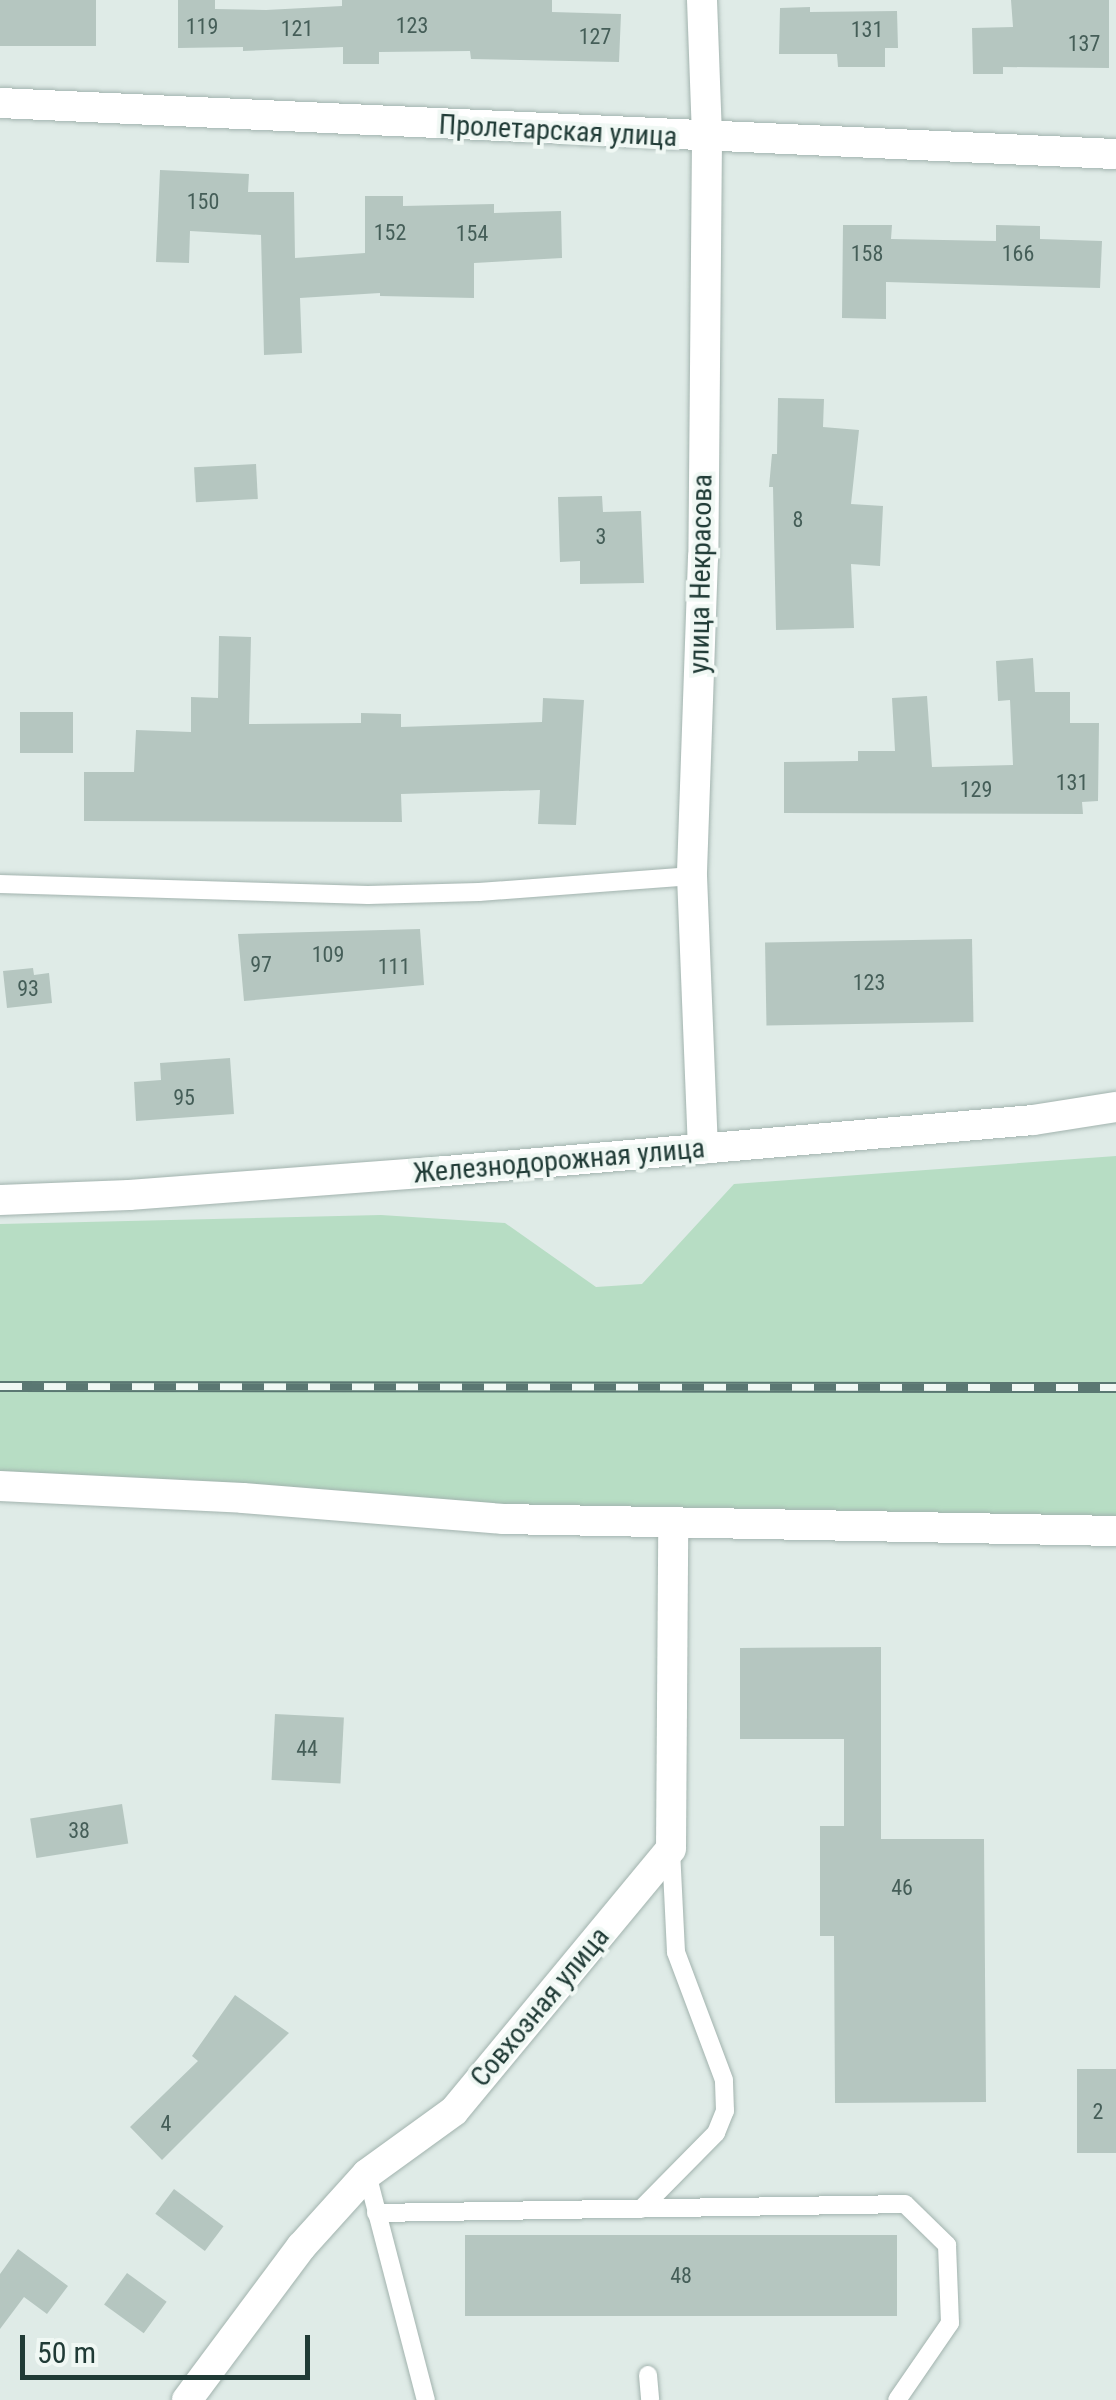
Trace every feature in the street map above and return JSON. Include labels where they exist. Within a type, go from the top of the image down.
[{"type":"street","name":"улица Некрасова","points":[[702,0],[707,139],[703,557],[692,876],[703,1149]]},
{"type":"street","name":"Пролетарская улица","points":[[0,104],[707,139],[1116,154]]},
{"type":"street","name":"Железнодорожная улица","points":[[0,1200],[168,1192],[703,1149],[1033,1120],[1116,1107]]},
{"type":"street","points":[[0,1486],[243,1498],[503,1519],[1116,1531]]},
{"type":"street","points":[[671,1849],[673,1522]]},
{"type":"street","name":"Совхозная улица","points":[[187,2400],[302,2246],[366,2174],[454,2111],[671,1849]]},
{"type":"lane","points":[[0,884],[368,895],[480,892],[692,876]]},
{"type":"lane","points":[[641,2209],[716,2133],[725,2112],[724,2080],[676,1952],[671,1849]]},
{"type":"lane","points":[[366,2174],[426,2400]]},
{"type":"lane","points":[[376,2213],[905,2204],[946,2245],[950,2324],[897,2400]]},
{"type":"lane","points":[[648,2375],[650,2400]]},
{"type":"green space","points":[[1116,1156],[1116,1531],[0,1486],[0,1224],[381,1215],[505,1223],[596,1287],[642,1284],[734,1184]]},
{"type":"building","points":[[0,0],[96,0],[96,46],[0,46]]},
{"type":"building","points":[[178,0],[215,0],[215,9],[266,10],[342,6],[342,0],[552,0],[552,12],[621,14],[619,62],[471,59],[470,51],[379,52],[379,64],[343,64],[343,47],[243,51],[243,47],[178,48]]},
{"type":"building","points":[[1011,0],[1109,0],[1109,68],[1003,67],[1003,74],[973,74],[972,28],[1013,27]]},
{"type":"building","points":[[810,7],[810,12],[897,11],[898,48],[885,48],[885,67],[838,67],[837,54],[779,54],[780,8]]},
{"type":"building","points":[[160,170],[249,174],[248,192],[294,192],[295,258],[365,253],[365,196],[403,196],[403,206],[494,204],[494,213],[561,211],[562,258],[474,263],[474,298],[380,293],[300,298],[302,353],[264,355],[261,235],[190,231],[189,263],[156,262]]},
{"type":"building","points":[[843,225],[892,225],[891,239],[996,241],[996,225],[1040,226],[1040,239],[1102,241],[1100,288],[886,282],[886,319],[842,318]]},
{"type":"building","points":[[778,398],[824,399],[823,427],[859,430],[851,504],[883,506],[880,566],[851,564],[854,628],[776,630],[773,487],[769,487],[772,454],[777,454]]},
{"type":"building","points":[[256,464],[258,499],[196,502],[194,467]]},
{"type":"building","points":[[602,496],[603,512],[641,511],[644,583],[580,584],[580,561],[560,562],[558,497]]},
{"type":"building","points":[[219,636],[251,637],[249,724],[361,723],[361,713],[401,714],[401,727],[542,722],[543,698],[584,700],[576,825],[538,824],[540,790],[401,794],[402,822],[84,821],[84,772],[134,772],[136,730],[191,732],[191,697],[218,698]]},
{"type":"building","points":[[1033,658],[1035,692],[1070,692],[1070,723],[1099,723],[1098,801],[1082,802],[1083,814],[784,813],[784,762],[858,761],[858,751],[895,751],[892,698],[927,696],[932,767],[1013,765],[1010,700],[998,701],[996,661]]},
{"type":"building","points":[[20,712],[73,712],[73,753],[20,753]]},
{"type":"building","points":[[420,929],[424,985],[244,1001],[238,934]]},
{"type":"building","points":[[972,939],[973,1022],[766,1026],[765,943]]},
{"type":"building","points":[[33,968],[34,975],[49,973],[52,1003],[7,1008],[3,971]]},
{"type":"building","points":[[230,1058],[234,1114],[136,1121],[134,1082],[161,1080],[160,1063]]},
{"type":"building","points":[[881,1647],[881,1839],[984,1839],[986,2102],[835,2103],[834,1936],[820,1936],[820,1826],[844,1826],[844,1739],[740,1739],[740,1648]]},
{"type":"building","points":[[275,1714],[344,1718],[340,1784],[272,1780]]},
{"type":"building","points":[[122,1804],[128,1844],[36,1858],[30,1819]]},
{"type":"building","points":[[235,1995],[289,2033],[162,2160],[130,2127],[198,2061],[192,2056]]},
{"type":"building","points":[[1077,2069],[1116,2069],[1116,2153],[1077,2153]]},
{"type":"building","points":[[174,2189],[224,2226],[205,2251],[155,2214]]},
{"type":"building","points":[[465,2235],[897,2235],[897,2316],[465,2316]]},
{"type":"building","points":[[18,2249],[68,2286],[47,2314],[24,2297],[0,2329],[0,2274]]},
{"type":"building","points":[[127,2273],[167,2302],[144,2333],[104,2305]]},
{"type":"railway","points":[[0,1386],[1116,1387]]}]
